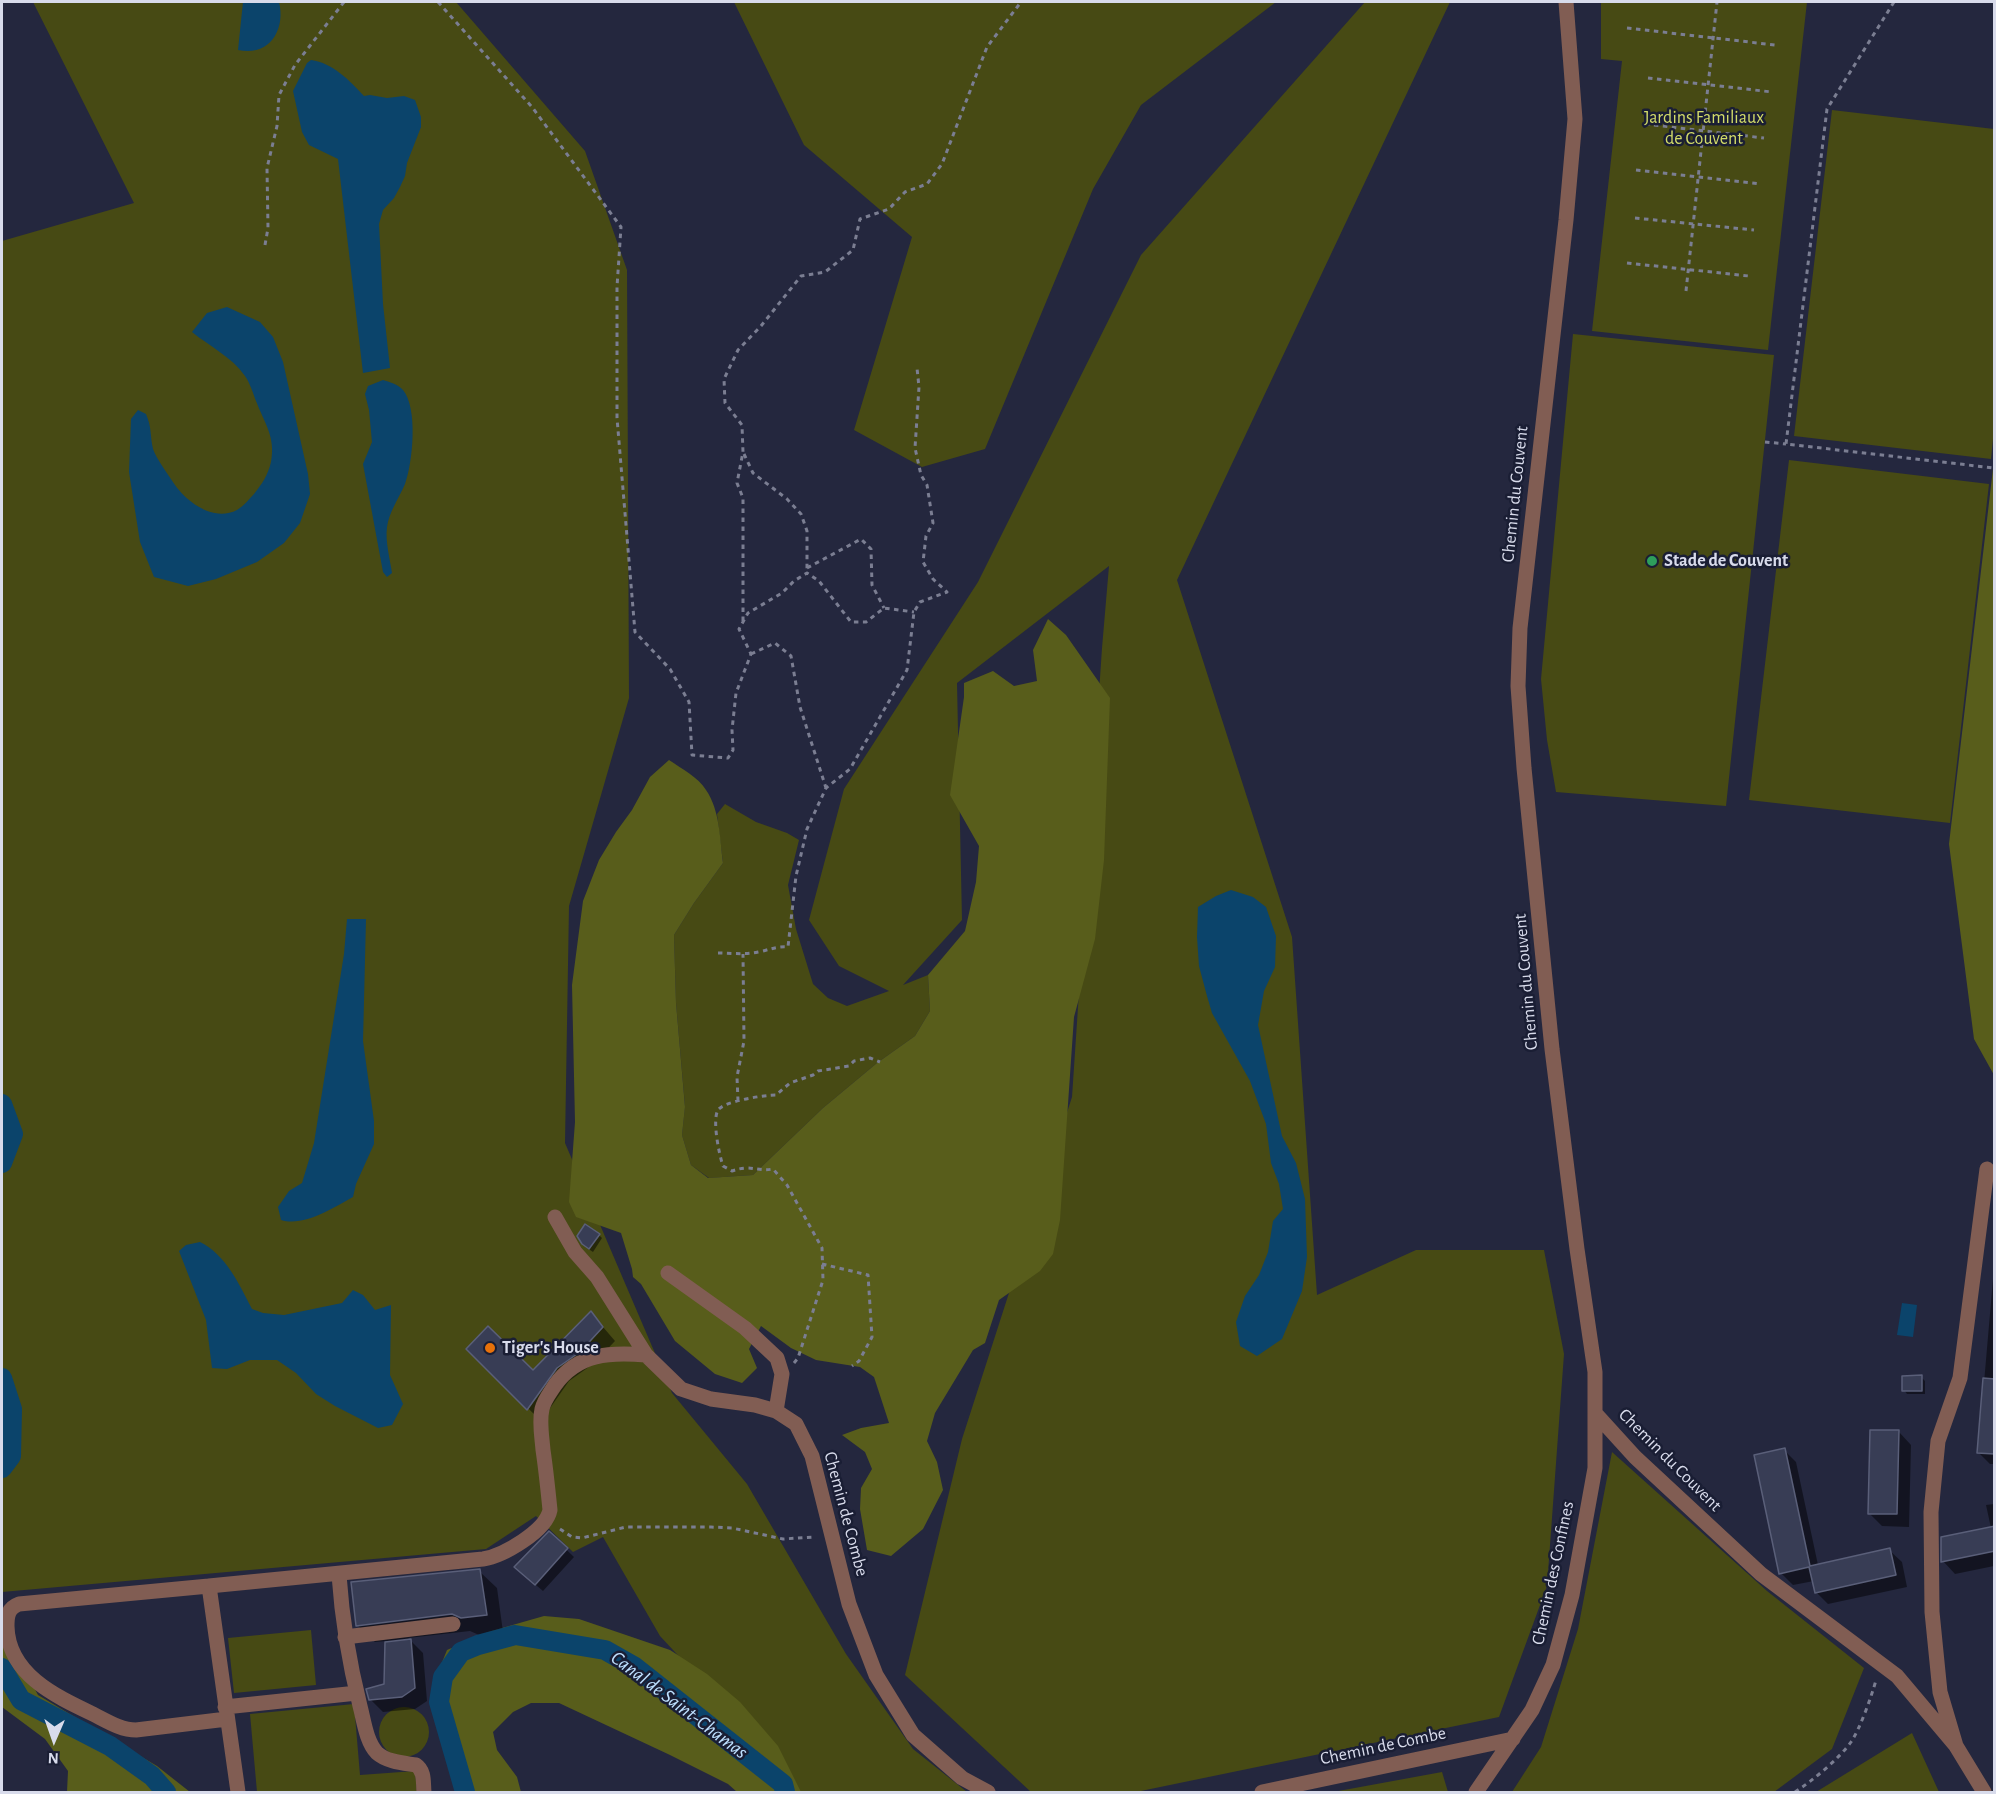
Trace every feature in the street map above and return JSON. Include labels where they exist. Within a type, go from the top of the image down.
[{"type":"street","name":"Chemin du Couvent","points":[[1566,2],[1575,119],[1566,220],[1520,628],[1518,686],[1552,1049],[1595,1372],[1595,1413],[1635,1457],[1761,1574],[1897,1676],[1956,1746],[1984,1792]]},
{"type":"street","points":[[1956,1746],[1940,1692],[1932,1612],[1931,1512],[1938,1441],[1960,1378],[1988,1169]]},
{"type":"street","name":"Chemin de Combe","points":[[555,1217],[575,1252],[597,1277],[646,1355],[681,1389],[711,1399],[755,1405],[776,1411],[796,1424],[812,1456],[849,1604],[876,1676],[914,1735],[962,1778],[988,1792]]},
{"type":"street","points":[[669,1273],[745,1328],[777,1358],[782,1374],[776,1411]]},
{"type":"street","points":[[357,1693],[128,1730],[58,1698],[37,1683],[21,1666],[7,1638],[8,1612],[13,1606],[19,1604],[339,1575],[493,1557],[504,1553],[544,1524],[549,1515],[541,1426],[541,1410],[546,1398],[559,1380],[586,1360],[599,1355],[620,1353],[646,1355]]},
{"type":"street","name":"Chemin des Confines","points":[[1476,1792],[1532,1710],[1553,1665],[1572,1595],[1595,1468],[1595,1413]]},
{"type":"street","points":[[339,1575],[345,1638],[371,1743],[378,1753],[388,1760],[416,1765],[420,1768],[424,1792]]},
{"type":"street","points":[[209,1586],[238,1792]]},
{"type":"street","points":[[345,1638],[453,1624]]},
{"type":"street","name":"Chemin de Combe","points":[[1262,1792],[1513,1738]]},
{"type":"path","points":[[266,245],[267,168],[277,126],[279,95],[295,65],[344,2]]},
{"type":"path","points":[[438,2],[532,106],[621,227],[617,287],[617,418],[635,632],[670,669],[689,702],[692,755],[728,758],[733,750],[732,730],[736,693],[750,654],[739,629],[748,613],[782,593],[794,581],[807,573]]},
{"type":"path","points":[[742,623],[743,498],[737,483],[743,453],[742,425],[725,404],[724,379],[738,350],[761,326],[801,276],[825,272],[853,250],[860,219],[889,209],[905,192],[927,184],[942,164],[987,47],[1021,2]]},
{"type":"path","points":[[1686,291],[1717,2]]},
{"type":"path","points":[[1786,444],[1827,109],[1894,2]]},
{"type":"path","points":[[1627,28],[1775,45]]},
{"type":"path","points":[[1648,78],[1772,92]]},
{"type":"path","points":[[1645,124],[1764,138]]},
{"type":"path","points":[[1636,170],[1761,184]]},
{"type":"path","points":[[1635,218],[1754,230]]},
{"type":"path","points":[[1627,263],[1749,276]]},
{"type":"path","points":[[718,953],[743,954],[778,946],[788,947],[796,876],[807,829],[826,788],[850,770],[908,669],[914,612],[920,602],[947,592],[933,579],[923,562],[926,536],[933,523],[927,485],[921,475],[915,448],[919,387],[917,368]]},
{"type":"path","points":[[1765,442],[1995,468]]},
{"type":"path","points":[[743,453],[753,473],[787,499],[801,514],[807,531],[807,573]]},
{"type":"path","points":[[807,568],[861,539],[871,549],[872,585],[884,608]]},
{"type":"path","points":[[807,573],[819,581],[851,622],[866,622],[884,608],[914,612]]},
{"type":"path","points":[[750,654],[775,643],[791,656],[800,706],[826,788]]},
{"type":"path","points":[[738,1101],[737,1077],[744,1041],[743,954]]},
{"type":"path","points":[[782,1374],[798,1358],[823,1280],[822,1248],[787,1185],[773,1169],[743,1167],[732,1171],[723,1166],[719,1153],[717,1113],[721,1107],[749,1100],[758,1095],[777,1095],[790,1083],[818,1071],[849,1066],[854,1061],[870,1059],[880,1062]]},
{"type":"path","points":[[822,1264],[868,1275],[872,1337],[859,1361],[852,1366]]},
{"type":"path","points":[[549,1515],[562,1532],[572,1537],[582,1538],[626,1527],[732,1528],[791,1539],[832,1535]]},
{"type":"path","points":[[1795,1792],[1814,1779],[1851,1742],[1872,1693],[1880,1664]]},
{"type":"green space","points":[[33,2],[456,2],[585,151],[627,270],[629,698],[569,906],[565,1143],[672,1393],[747,1484],[846,1654],[913,1749],[967,1792],[787,1792],[767,1751],[660,1636],[603,1537],[573,1552],[536,1516],[486,1549],[2,1592],[2,241],[134,203]]},
{"type":"green space","points":[[734,2],[1276,2],[1141,105],[1093,189],[985,449],[922,467],[854,430],[912,237],[804,145]]},
{"type":"green space","points":[[1365,2],[1450,2],[1177,580],[1292,937],[1317,1295],[1416,1250],[1544,1250],[1564,1354],[1547,1586],[1499,1717],[1136,1792],[1031,1792],[905,1675],[962,1439],[1072,1097],[1109,566],[957,683],[962,920],[903,985],[928,975],[930,1011],[915,1036],[877,1063],[823,1108],[753,1175],[709,1178],[691,1165],[682,1135],[685,1106],[676,1003],[674,935],[723,863],[717,814],[725,804],[756,822],[787,833],[799,840],[788,885],[796,929],[813,984],[828,998],[847,1006],[889,991],[839,966],[809,920],[844,789],[978,582],[1141,255]]},
{"type":"green space","name":"Jardins Familiaux de Couvent","points":[[1601,2],[1807,2],[1768,350],[1592,331],[1622,61],[1601,59]]},
{"type":"green space","points":[[1832,110],[1994,129],[1994,429],[1991,459],[1794,436]]},
{"type":"green space","name":"Stade de Couvent","points":[[1573,334],[1774,355],[1726,806],[1556,792],[1547,740],[1541,679]]},
{"type":"green space","name":"Stade de Couvent","points":[[1789,460],[1989,484],[1950,823],[1749,800]]},
{"type":"green space","points":[[1994,460],[1994,1075],[1974,1039],[1949,844]]},
{"type":"green space","points":[[1048,619],[1066,635],[1110,698],[1104,860],[1095,939],[1074,1017],[1060,1220],[1053,1254],[1040,1271],[999,1300],[985,1343],[973,1350],[935,1413],[927,1441],[937,1462],[943,1490],[923,1529],[891,1556],[867,1550],[860,1509],[861,1488],[872,1469],[865,1452],[842,1435],[861,1428],[889,1423],[874,1377],[860,1367],[816,1360],[791,1348],[761,1326],[749,1349],[757,1368],[742,1383],[715,1374],[675,1341],[641,1284],[633,1277],[621,1233],[576,1217],[569,1202],[575,1122],[572,985],[583,901],[599,860],[632,810],[650,777],[669,760],[699,781],[711,798],[714,807],[719,825],[723,863],[674,935],[676,1003],[685,1107],[682,1135],[691,1165],[708,1178],[753,1175],[823,1108],[877,1063],[915,1036],[930,1011],[928,975],[965,931],[976,882],[979,846],[950,795],[964,683],[993,671],[1014,686],[1037,681],[1033,650]]},
{"type":"green space","points":[[1612,1452],[1767,1591],[1864,1668],[1832,1749],[1774,1792],[1512,1792],[1541,1747],[1578,1629]]},
{"type":"green space","points":[[544,1616],[579,1619],[670,1650],[707,1674],[740,1702],[778,1746],[801,1792],[737,1792],[728,1784],[670,1755],[559,1703],[531,1703],[513,1712],[493,1732],[497,1750],[517,1777],[521,1792],[469,1792],[433,1693],[436,1677],[447,1650],[488,1632]]},
{"type":"green space","points":[[2,1619],[10,1642],[38,1695],[157,1766],[190,1792],[67,1792],[68,1771],[45,1739],[2,1707]]},
{"type":"green space","points":[[311,1630],[316,1685],[234,1693],[228,1638]]},
{"type":"green space","points":[[354,1704],[360,1775],[415,1771],[417,1792],[257,1792],[250,1714]]},
{"type":"green space","points":[[399,1707],[409,1707],[422,1714],[429,1727],[429,1737],[422,1750],[409,1757],[399,1757],[390,1753],[383,1746],[379,1737],[379,1727],[383,1718],[390,1711]]},
{"type":"green space","points":[[1912,1733],[1939,1792],[1816,1792]]},
{"type":"green space","points":[[1442,1772],[1448,1792],[1333,1792]]},
{"type":"water","points":[[243,2],[279,2],[281,12],[280,22],[273,39],[258,49],[249,51],[238,50]]},
{"type":"water","points":[[311,60],[333,68],[364,96],[387,98],[404,96],[415,100],[421,117],[421,127],[407,163],[405,176],[394,198],[383,210],[379,224],[383,304],[390,368],[363,373],[338,159],[309,145],[302,132],[293,91],[307,63]]},
{"type":"water","points":[[227,307],[260,322],[273,337],[283,362],[308,474],[310,494],[300,523],[284,543],[257,562],[216,579],[188,586],[154,577],[140,542],[129,472],[131,419],[138,410],[146,414],[153,449],[157,457],[180,492],[202,509],[219,514],[228,513],[240,508],[254,494],[271,462],[271,437],[250,385],[240,369],[192,332],[207,313]]},
{"type":"water","points":[[383,380],[399,386],[408,398],[413,436],[408,474],[387,527],[387,544],[392,573],[387,577],[383,572],[363,464],[372,442],[365,394],[368,386]]},
{"type":"water","points":[[1231,890],[1253,897],[1266,907],[1276,936],[1275,967],[1264,991],[1258,1025],[1282,1136],[1296,1163],[1305,1199],[1307,1257],[1302,1291],[1282,1339],[1257,1356],[1240,1346],[1236,1322],[1245,1296],[1259,1275],[1268,1252],[1273,1221],[1283,1209],[1279,1184],[1271,1163],[1266,1124],[1250,1081],[1212,1013],[1199,966],[1197,937],[1198,907]]},
{"type":"water","points":[[347,919],[366,919],[363,1041],[374,1121],[374,1144],[356,1184],[353,1197],[309,1219],[281,1220],[278,1207],[289,1191],[302,1183],[314,1143],[344,954]]},
{"type":"water","points":[[200,1242],[224,1262],[237,1280],[252,1309],[263,1313],[284,1315],[342,1303],[353,1290],[363,1295],[375,1310],[391,1305],[390,1375],[403,1404],[392,1425],[378,1428],[335,1406],[316,1394],[296,1373],[277,1360],[250,1360],[227,1369],[212,1368],[206,1320],[179,1251],[186,1245]]},
{"type":"water","points":[[1902,1303],[1917,1305],[1913,1337],[1897,1335]]},
{"type":"building","points":[[585,1224],[600,1234],[589,1249],[577,1236]]},
{"type":"building","points":[[591,1311],[603,1327],[580,1352],[557,1368],[527,1410],[466,1349],[488,1326],[533,1370]]},
{"type":"building","points":[[1922,1375],[1922,1391],[1902,1391],[1902,1376]]},
{"type":"building","points":[[1983,1378],[1995,1379],[1995,1454],[1977,1453]]},
{"type":"building","points":[[1870,1430],[1899,1430],[1897,1514],[1868,1514]]},
{"type":"building","points":[[1785,1448],[1810,1566],[1890,1548],[1896,1575],[1815,1593],[1809,1567],[1779,1574],[1754,1455]]},
{"type":"building","points":[[1995,1526],[1995,1551],[1941,1562],[1941,1537]]},
{"type":"building","points":[[549,1531],[568,1548],[535,1585],[514,1567]]},
{"type":"building","points":[[480,1569],[487,1615],[461,1618],[452,1614],[356,1626],[351,1582]]},
{"type":"building","points":[[411,1639],[415,1688],[402,1697],[369,1700],[366,1689],[384,1684],[385,1642]]},
{"type":"waterway","name":"Canal de Saint-Chamas","points":[[2,1104],[13,1134],[2,1163]]},
{"type":"waterway","name":"Canal de Saint-Chamas","points":[[2,1378],[12,1409],[11,1456],[2,1468]]},
{"type":"waterway","name":"Canal de Saint-Chamas","points":[[465,1792],[439,1702],[443,1677],[461,1652],[515,1635],[605,1650],[635,1667],[783,1784],[785,1792]]},
{"type":"waterway","name":"Canal de Saint-Chamas","points":[[2,1668],[21,1700],[110,1746],[152,1776],[166,1792]]},
{"type":"place","name":"Stade de Couvent","points":[[1652,561]]},
{"type":"place","name":"Tiger's House","points":[[490,1348]]}]
